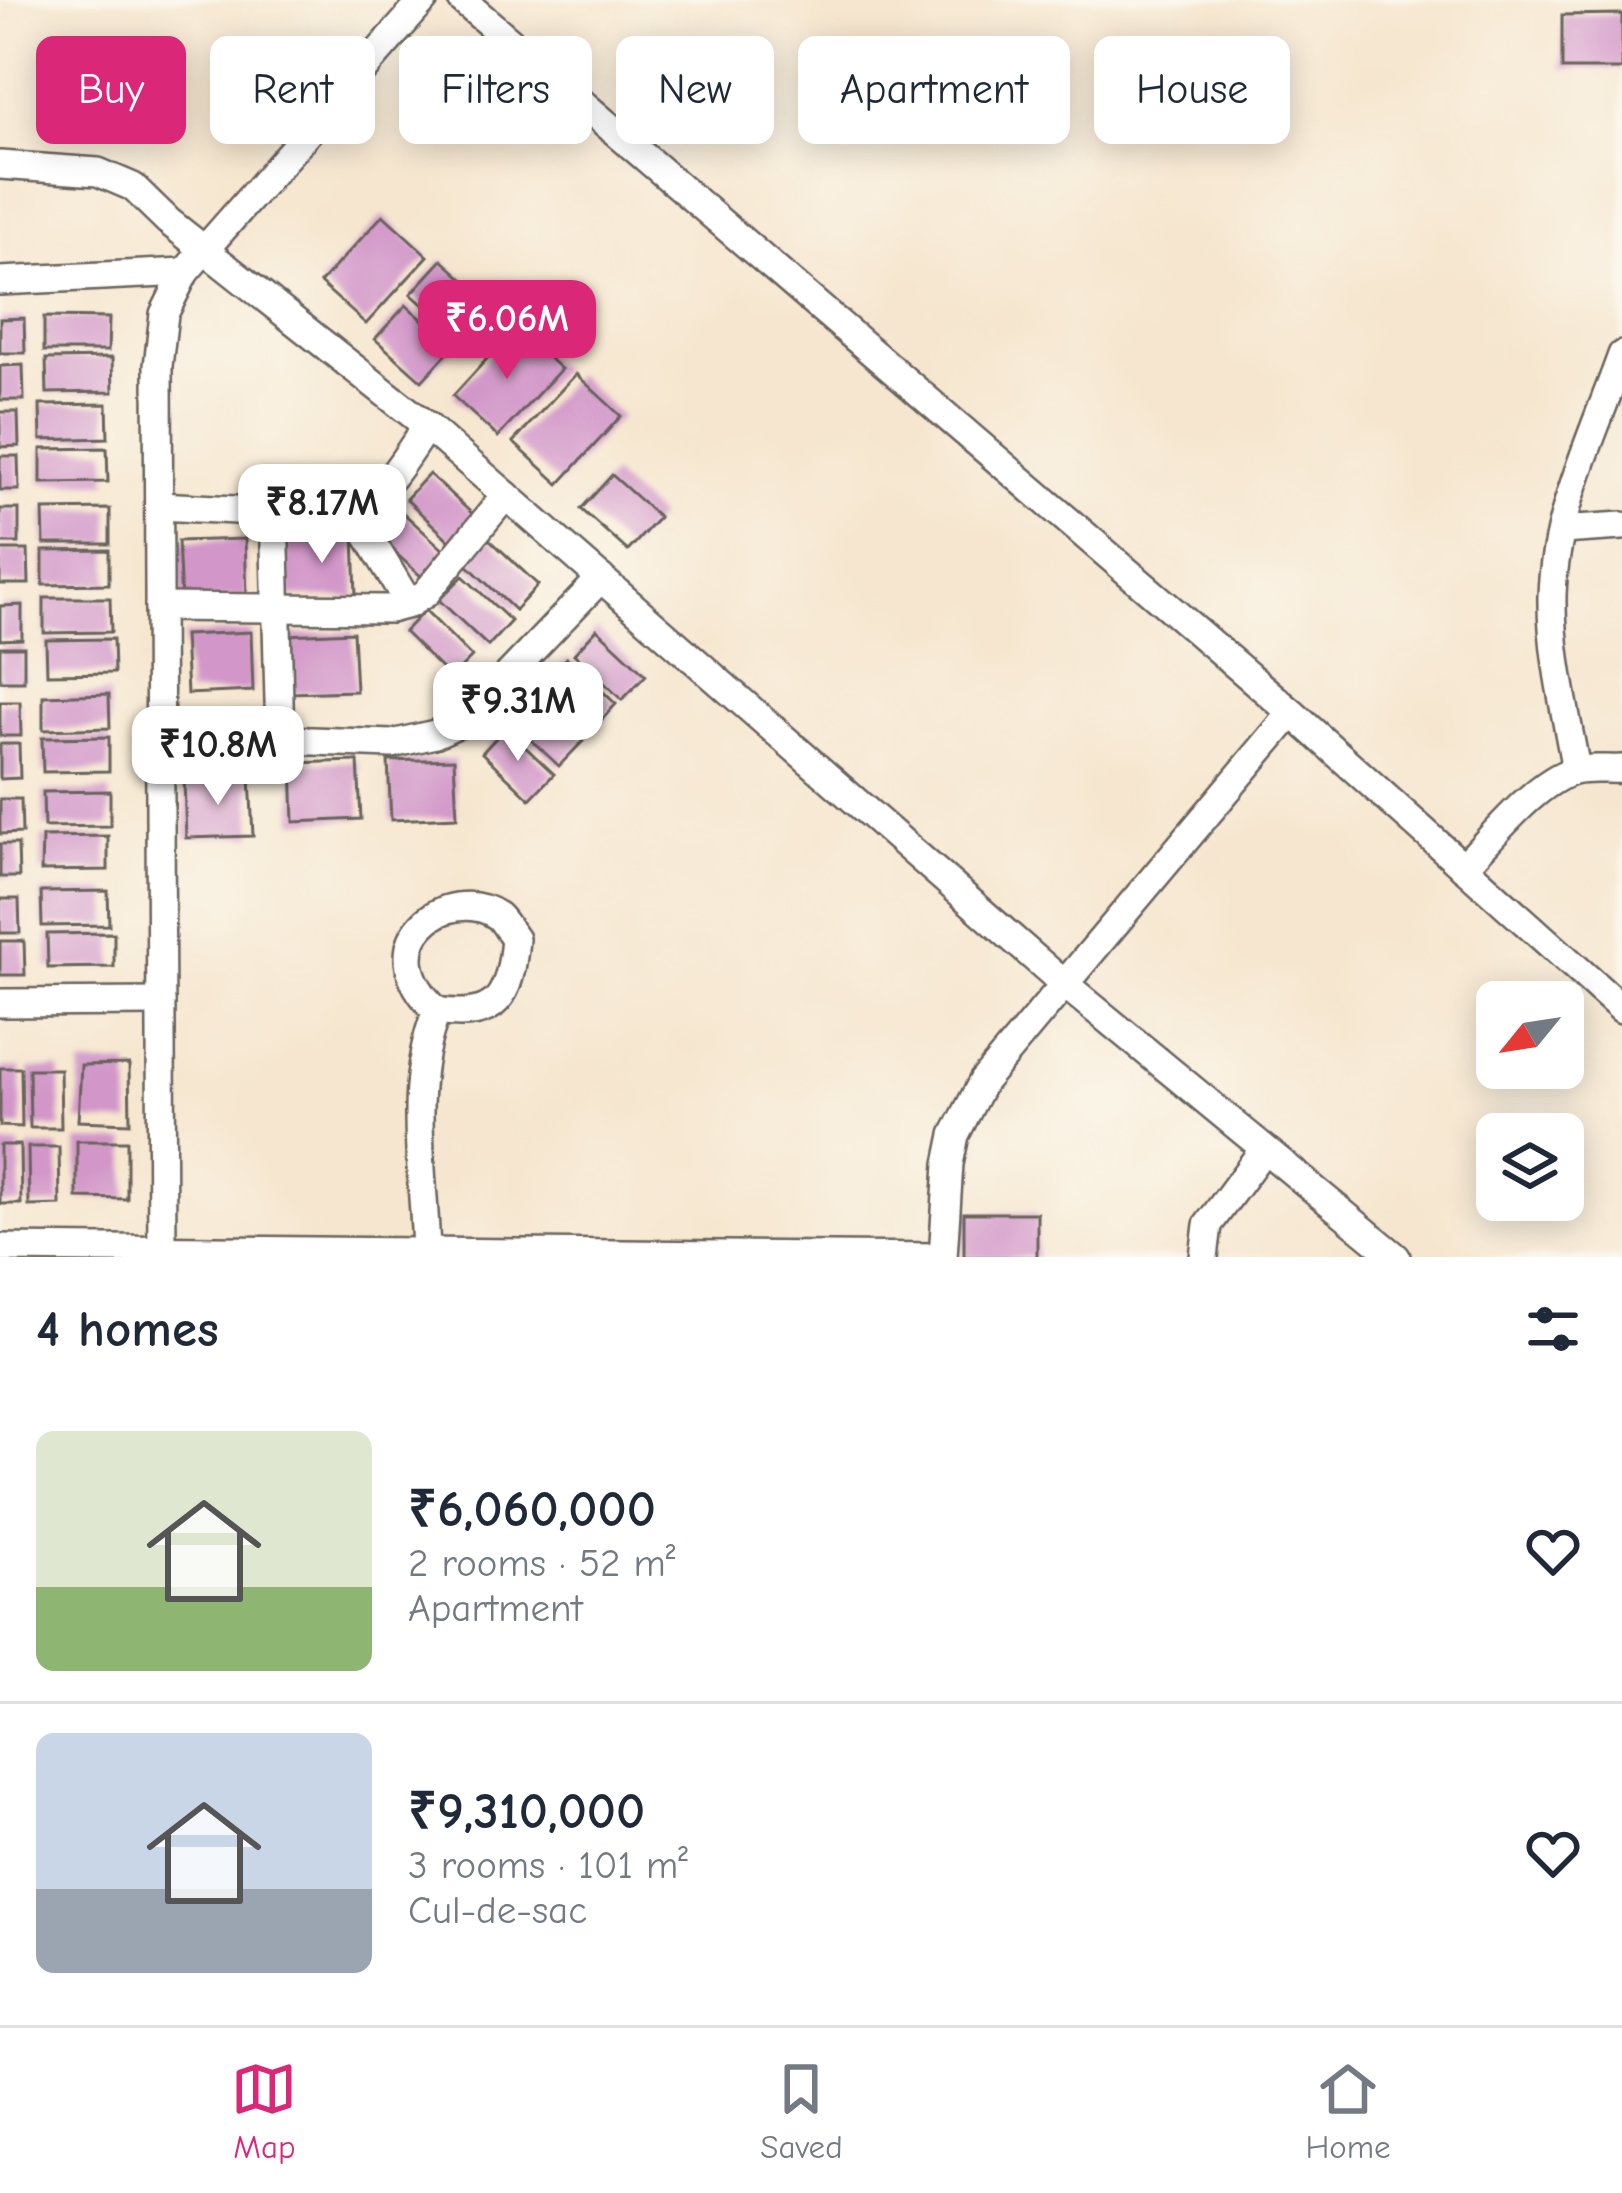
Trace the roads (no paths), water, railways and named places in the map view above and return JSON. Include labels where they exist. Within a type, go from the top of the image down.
[{"type":"street","points":[[162,1253],[158,366],[164,314],[184,272],[424,0]]},
{"type":"street","points":[[462,0],[1292,713],[1622,1009]]},
{"type":"street","points":[[0,165],[98,172],[133,187],[204,250],[427,426],[1062,982],[1396,1257]]},
{"type":"street","points":[[0,280],[184,272]]},
{"type":"street","points":[[1576,770],[1553,634],[1552,592],[1562,530],[1622,356]]},
{"type":"street","points":[[159,506],[333,515],[354,512],[373,500],[427,426]]},
{"type":"street","points":[[160,607],[390,609],[409,604],[426,593],[506,495]]},
{"type":"street","points":[[274,509],[280,740]]},
{"type":"street","points":[[354,512],[409,604]]},
{"type":"street","points":[[1562,530],[1622,526]]},
{"type":"street","points":[[160,735],[392,744],[435,734],[464,721],[601,578]]},
{"type":"street","points":[[0,1248],[943,1257],[955,1135],[983,1081],[1292,713]]},
{"type":"street","points":[[1463,867],[1538,791],[1576,770],[1622,769]]},
{"type":"street","points":[[474,908],[498,916],[515,939],[512,978],[497,1000],[470,1016],[437,1011],[414,983],[407,964],[409,941],[421,925],[444,911],[474,908]]},
{"type":"street","points":[[0,1003],[160,1002]]},
{"type":"street","points":[[426,1253],[420,1089],[437,1011]]},
{"type":"street","points":[[1204,1257],[1208,1225],[1264,1149]]}]
